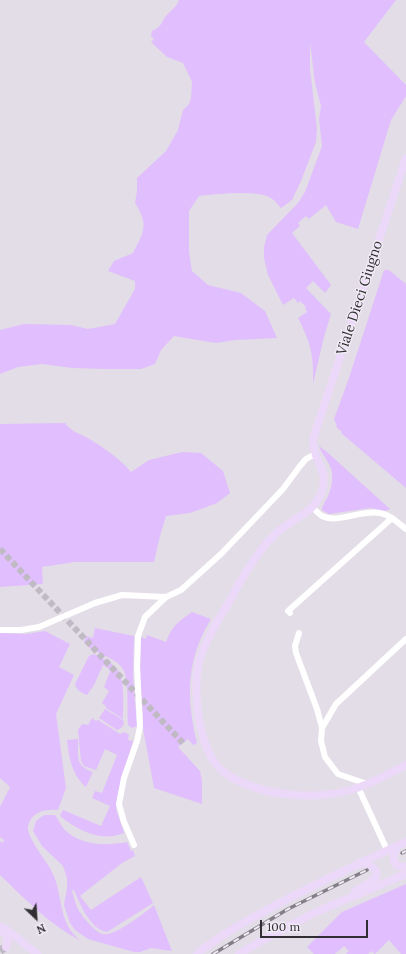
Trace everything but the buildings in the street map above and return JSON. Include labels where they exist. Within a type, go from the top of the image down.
[{"type":"main road","name":"Viale Dieci Giugno","points":[[315,454],[313,439],[406,158]]},
{"type":"main road","points":[[315,454],[322,468],[325,482],[313,508],[275,534],[264,546],[206,643],[200,659],[197,677],[197,707],[202,736],[214,761],[232,778],[257,789],[294,794],[333,793],[366,784],[406,765]]},
{"type":"main road","points":[[197,954],[205,947],[258,915],[361,862],[406,842]]},
{"type":"main road","points":[[397,846],[393,855],[393,861],[400,867],[406,867]]},
{"type":"main road","points":[[239,954],[373,881],[376,876],[374,868],[361,862]]},
{"type":"main road","points":[[316,912],[406,874]]},
{"type":"main road","points":[[0,926],[8,938],[8,944],[5,948],[18,944],[25,945]]},
{"type":"main road","points":[[0,926],[6,929],[37,954]]},
{"type":"street","points":[[134,845],[124,822],[119,804],[124,778],[137,741],[140,727],[137,666],[138,636],[145,617],[166,597],[181,590],[221,554],[283,489],[306,459],[315,454]]},
{"type":"street","points":[[313,508],[321,515],[330,519],[359,514],[380,513],[392,518],[406,529]]},
{"type":"street","points":[[290,613],[288,611],[392,518]]},
{"type":"street","points":[[0,630],[21,630],[39,627],[96,603],[122,595],[166,597]]},
{"type":"street","points":[[299,633],[295,646],[296,653],[317,709],[322,728],[321,741],[325,757],[338,774],[366,784]]},
{"type":"street","points":[[322,728],[336,704],[406,639]]},
{"type":"street","points":[[358,787],[387,850]]},
{"type":"shaded area","points":[[179,0],[396,0],[364,42],[406,85],[406,96],[391,120],[358,229],[336,222],[326,205],[309,219],[306,216],[298,223],[300,226],[292,233],[331,285],[325,293],[313,281],[306,288],[331,314],[313,384],[311,350],[298,318],[307,312],[306,307],[300,301],[298,303],[294,298],[283,305],[268,275],[264,258],[264,247],[267,235],[298,203],[305,192],[322,146],[319,119],[321,106],[315,83],[310,42],[310,69],[317,129],[316,142],[292,200],[281,208],[273,199],[263,195],[235,193],[206,195],[199,196],[189,211],[189,252],[192,271],[208,285],[241,293],[265,311],[277,338],[235,340],[216,343],[174,336],[161,350],[155,364],[141,369],[72,368],[42,364],[18,367],[0,374],[0,330],[24,324],[71,325],[88,329],[115,324],[135,289],[135,281],[108,271],[114,261],[133,253],[140,239],[143,223],[142,217],[135,203],[137,178],[166,151],[178,130],[183,110],[189,104],[191,98],[192,82],[183,63],[167,57],[151,42],[154,39],[151,36],[152,31],[160,26],[165,17],[175,7]]},
{"type":"shaded area","points":[[384,270],[389,270],[406,284],[406,488],[341,433],[342,432],[336,427],[337,426],[334,419]]},
{"type":"shaded area","points":[[65,423],[74,431],[88,438],[107,451],[131,472],[149,460],[182,452],[201,453],[223,471],[230,493],[217,503],[190,513],[166,516],[154,562],[75,562],[42,567],[43,584],[0,587],[0,424]]},
{"type":"shaded area","points":[[319,446],[390,509],[385,511],[370,508],[329,514],[322,510],[330,491],[332,470]]},
{"type":"shaded area","points":[[192,612],[211,619],[197,649],[190,679],[191,710],[197,743],[193,745],[188,739],[178,747],[200,771],[202,781],[202,804],[154,788],[143,728],[140,679],[141,637],[146,639],[147,635],[166,642],[176,624]]},
{"type":"shaded area","points":[[95,628],[134,636],[133,677],[137,726],[132,728],[128,725],[127,682],[123,668],[84,642],[86,636],[93,638]]},
{"type":"shaded area","points":[[45,631],[70,644],[59,667],[74,675],[56,714],[66,788],[58,810],[49,810],[36,814],[30,821],[28,831],[56,881],[64,918],[73,934],[81,941],[48,919],[0,875],[0,841],[3,843],[4,840],[0,837],[0,807],[10,787],[0,778],[0,633],[26,634]]},
{"type":"shaded area","points":[[94,654],[111,663],[119,671],[123,691],[123,719],[106,708],[102,703],[109,691],[104,687],[110,672],[109,669],[103,665],[94,685],[87,695],[80,691],[75,684],[89,656]]},
{"type":"shaded area","points":[[105,709],[123,720],[124,724],[121,728],[117,730],[99,718]]},
{"type":"shaded area","points":[[92,718],[96,721],[98,720],[120,734],[124,732],[129,735],[128,740],[133,741],[117,797],[116,809],[124,833],[115,836],[106,837],[90,834],[74,826],[60,816],[63,810],[101,826],[110,806],[92,798],[95,791],[102,793],[117,755],[105,749],[96,770],[84,766],[81,761],[78,730],[82,724],[88,725]]},
{"type":"shaded area","points":[[78,739],[78,756],[80,763],[93,772],[86,787],[74,772],[69,753],[67,740]]},
{"type":"shaded area","points":[[44,815],[55,815],[65,830],[71,835],[86,842],[94,844],[111,844],[127,842],[131,851],[133,850],[135,856],[122,863],[80,896],[91,910],[141,877],[153,903],[107,932],[96,926],[86,915],[74,890],[72,891],[77,907],[89,924],[100,933],[109,934],[122,928],[154,905],[172,951],[151,948],[140,952],[134,952],[88,939],[75,930],[70,923],[64,905],[67,878],[63,866],[42,846],[33,831],[36,821]]},
{"type":"shaded area","points":[[406,884],[406,954],[401,954],[389,940],[375,954],[371,951],[368,954],[346,954],[349,951],[344,946],[335,954],[314,954],[307,947],[342,912]]},
{"type":"tunnel","points":[[0,549],[183,743]]},
{"type":"tunnel","points":[[0,951],[4,948]]},
{"type":"railway","points":[[402,853],[406,851]]},
{"type":"railway","points":[[213,954],[288,909],[367,870]]}]
